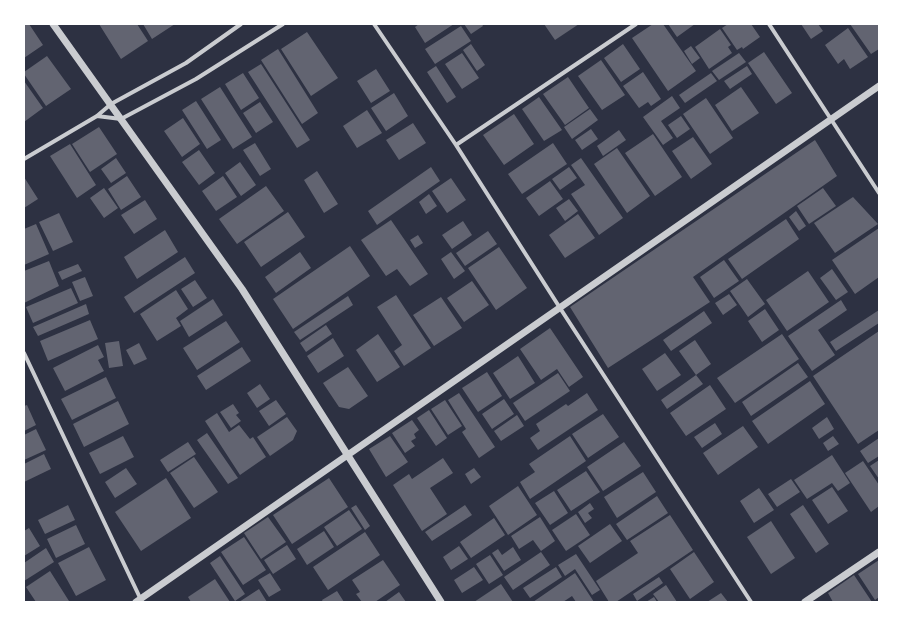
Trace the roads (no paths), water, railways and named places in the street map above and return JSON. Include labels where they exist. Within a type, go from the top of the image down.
[{"type":"street","points":[[53,24],[242,289],[441,602]]},
{"type":"street","points":[[24,159],[97,116],[111,104],[186,63],[241,24]]},
{"type":"street","points":[[97,116],[121,119],[196,79],[283,24]]},
{"type":"street","points":[[374,24],[456,145],[751,602]]},
{"type":"street","points":[[456,145],[636,24]]},
{"type":"street","points":[[769,24],[879,193]]},
{"type":"street","points":[[24,354],[140,601],[879,86]]},
{"type":"street","points":[[805,602],[879,552]]}]
